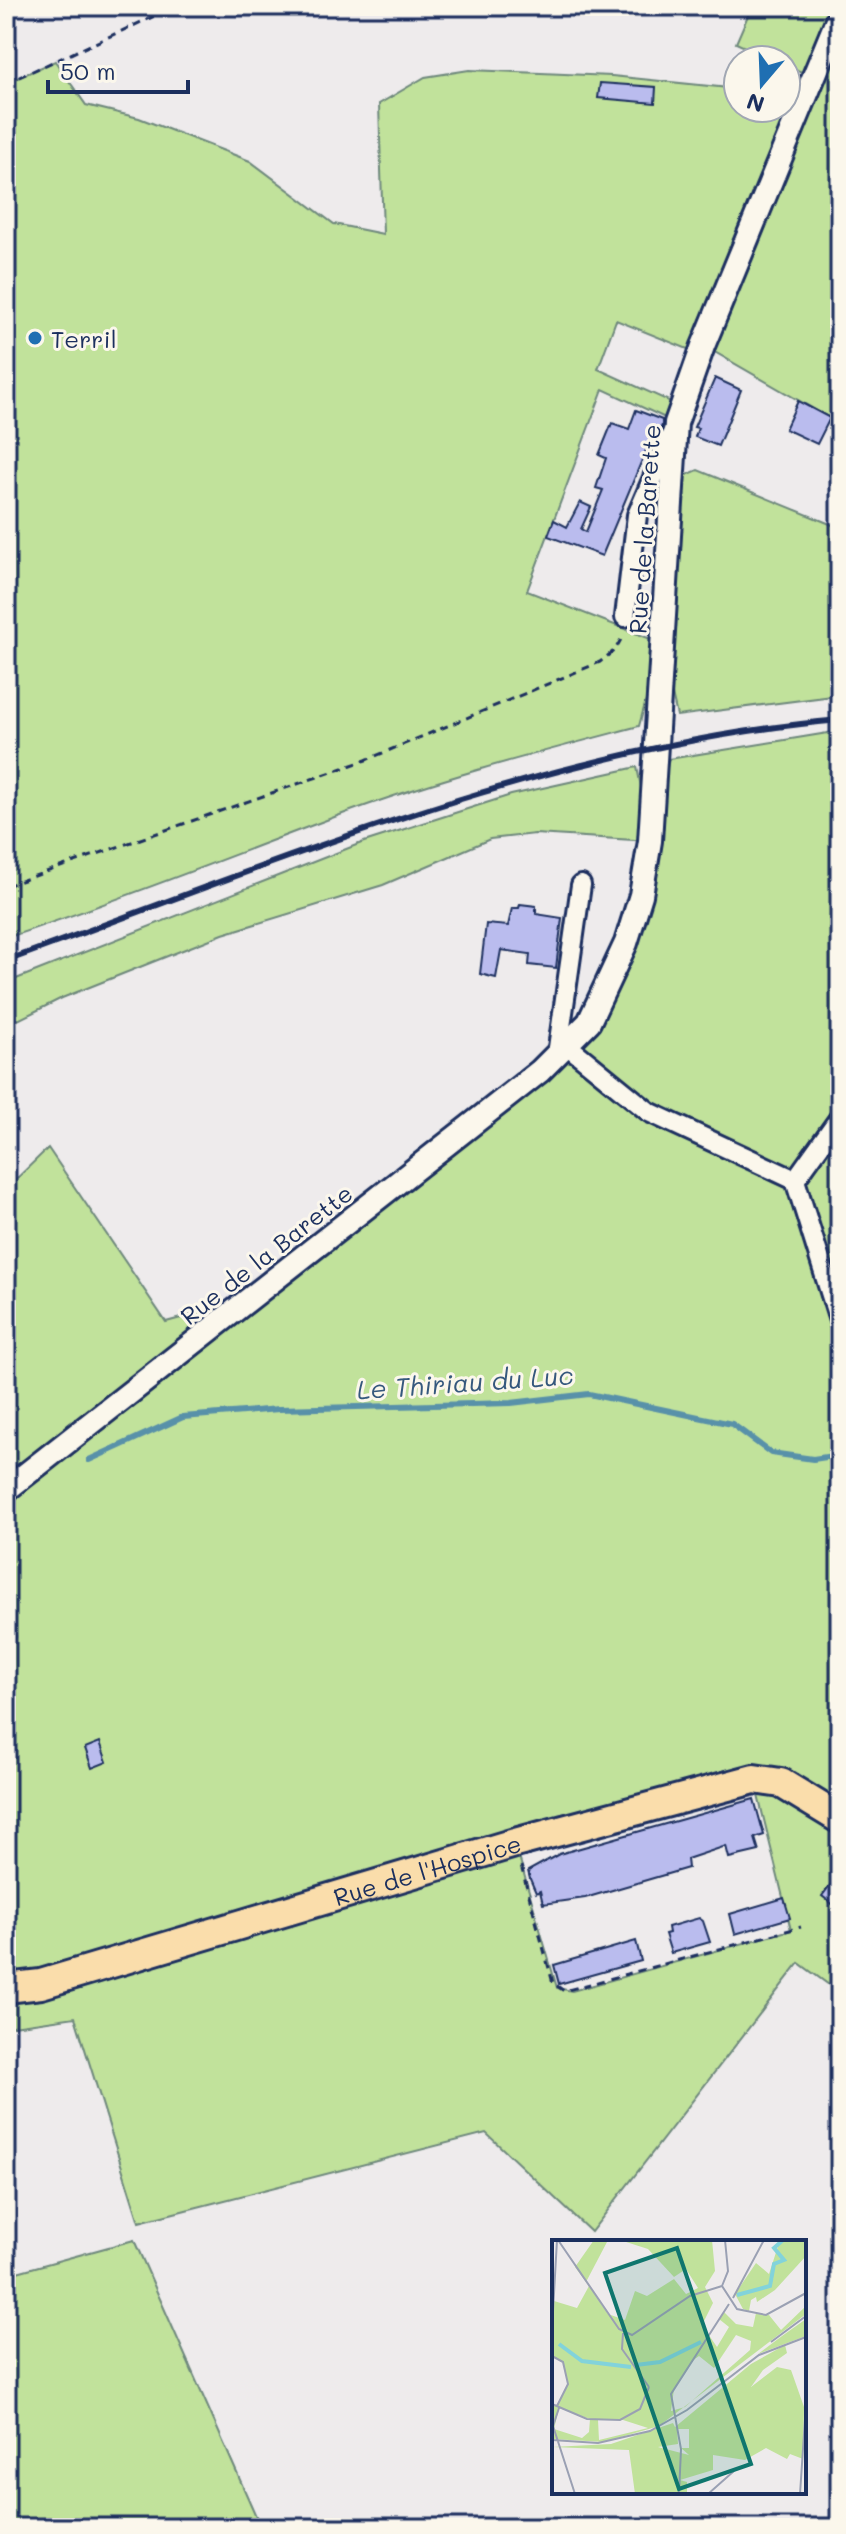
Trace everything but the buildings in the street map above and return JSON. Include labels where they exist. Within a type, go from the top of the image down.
[{"type":"main road","name":"Rue de l'Hospice","points":[[6,1988],[41,1984],[515,1843],[754,1779],[781,1783],[840,1819]]},
{"type":"street","name":"Rue de la Barette","points":[[6,1490],[562,1051],[589,1022],[626,943],[648,862],[676,423],[703,346],[840,13]]},
{"type":"street","points":[[625,617],[637,515],[676,423]]},
{"type":"street","points":[[581,885],[562,1051],[649,1112],[795,1180],[840,1324]]},
{"type":"street","points":[[795,1180],[840,1117]]},
{"type":"path","points":[[6,83],[177,6]]},
{"type":"path","points":[[6,886],[366,760],[600,662],[623,639],[625,617]]},
{"type":"path","points":[[515,1843],[553,1983],[564,1991],[801,1927]]},
{"type":"green space","points":[[752,6],[840,6],[840,424],[704,346],[700,354],[616,320],[598,369],[680,406],[676,423],[603,389],[527,591],[661,643],[670,482],[698,470],[840,528],[840,695],[677,716],[661,645],[639,726],[384,799],[6,938],[6,83],[55,61],[86,105],[139,118],[250,161],[334,224],[383,234],[379,104],[425,77],[469,70],[612,76],[722,87],[722,124],[802,124],[802,96],[806,96],[813,77],[802,72],[802,44],[736,43]]},
{"type":"green space","points":[[840,731],[840,1993],[799,1963],[591,2232],[486,2133],[139,2222],[75,2017],[6,2027],[6,1652],[16,1636],[6,1620],[6,1189],[48,1148],[166,1322],[251,1299],[589,1022],[650,841],[535,834],[490,839],[383,885],[223,934],[62,998],[6,1026],[6,983],[364,842],[511,795],[637,767],[651,838],[669,759]],"holes":[[[754,1779],[791,1930],[572,1991],[557,1988],[515,1843]]]},
{"type":"green space","points":[[134,2240],[262,2528],[6,2528],[6,2275]]},
{"type":"waterway","name":"Le Thiriau du Luc","points":[[89,1460],[183,1417],[279,1409],[511,1403],[589,1394],[732,1424],[771,1453],[813,1459],[840,1455]]},
{"type":"railway","points":[[6,961],[312,848],[520,781],[626,754],[732,734],[840,720]]},
{"type":"place","name":"Terril","points":[[35,338]]}]
